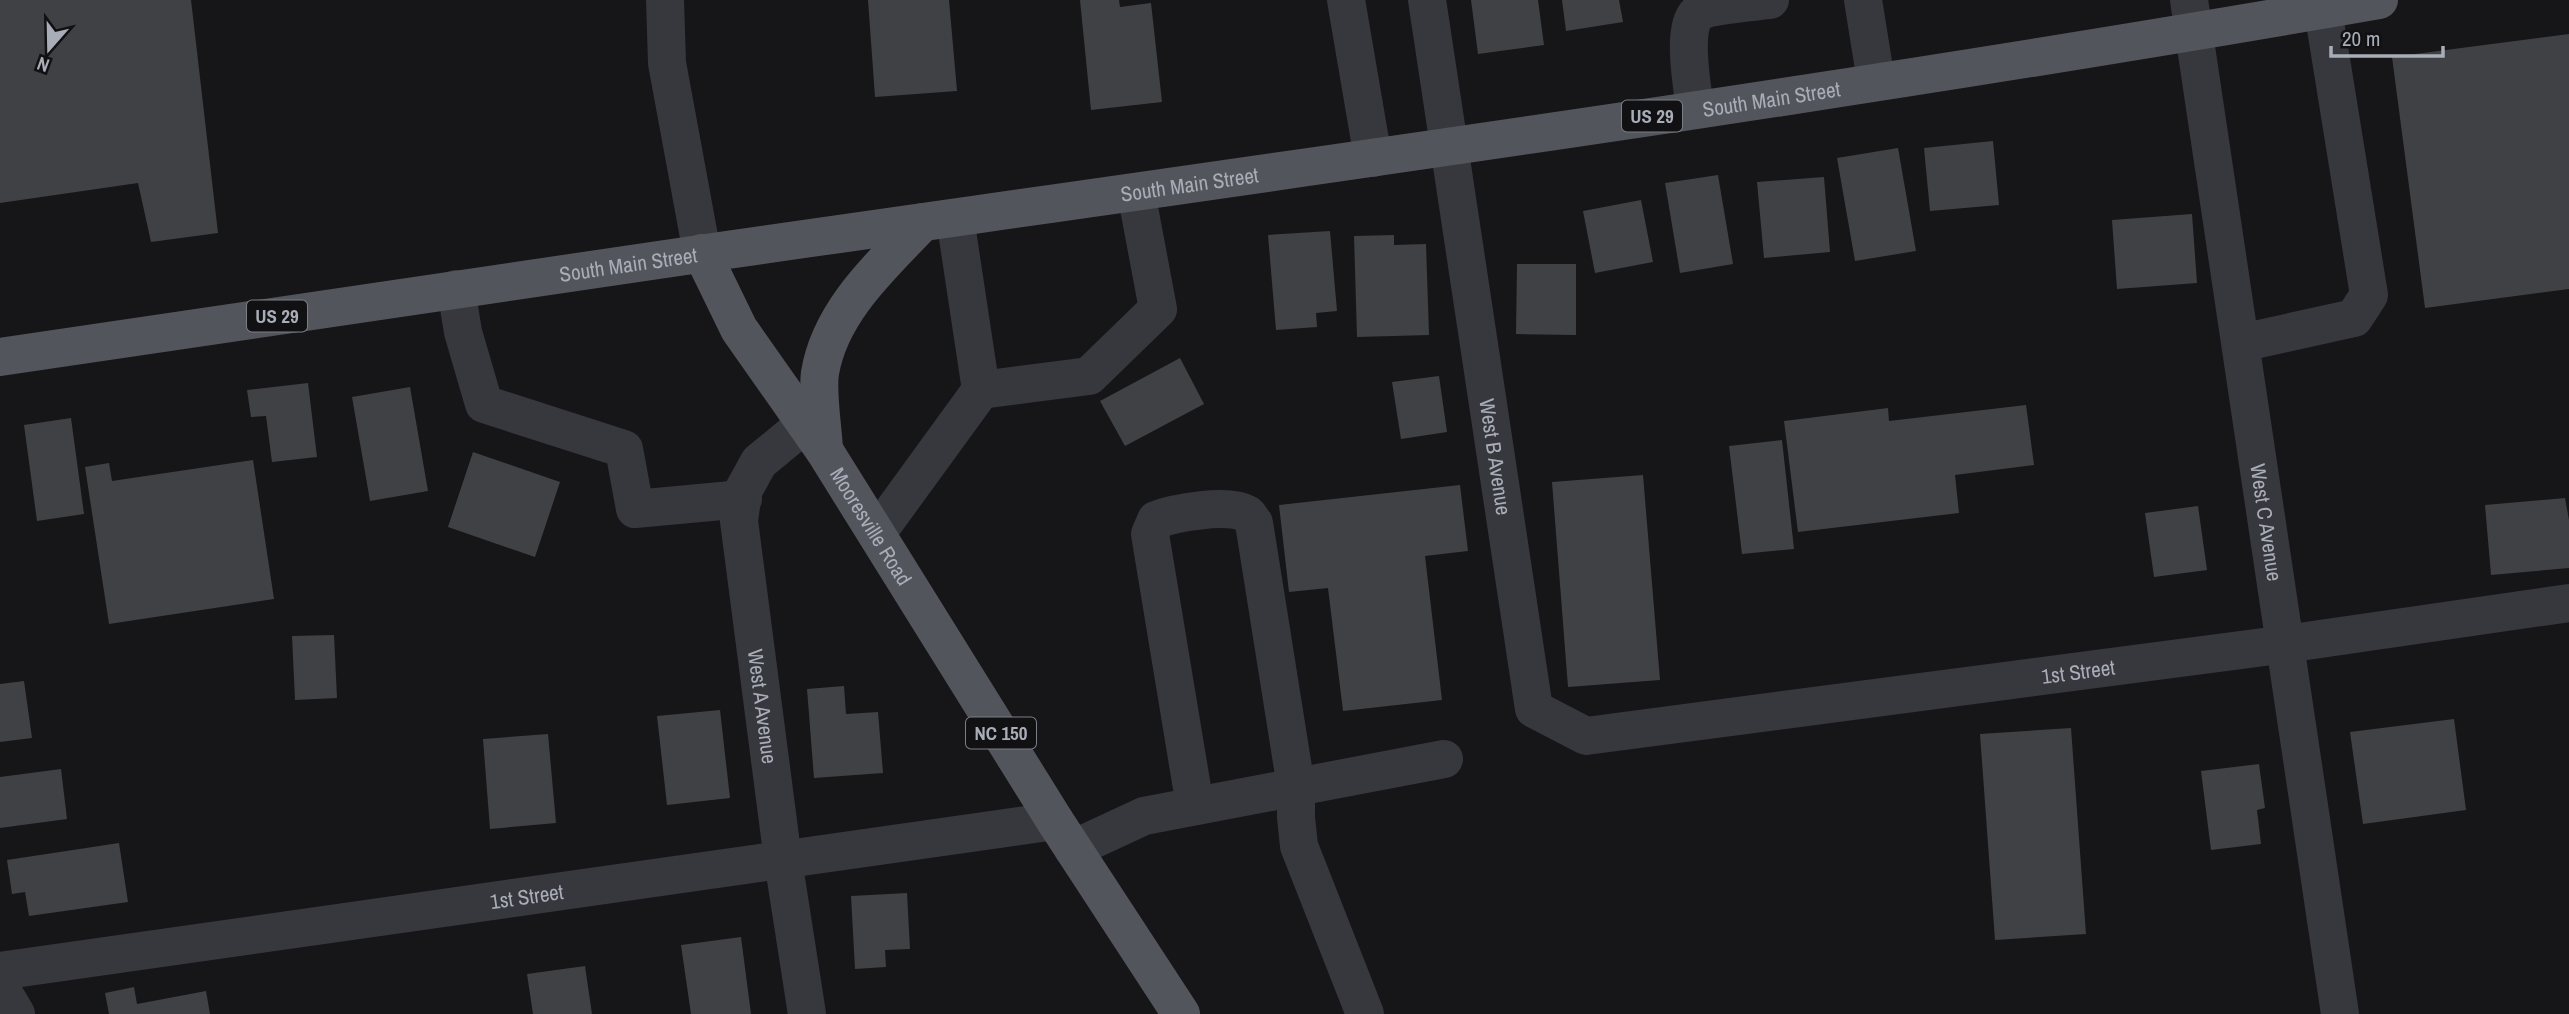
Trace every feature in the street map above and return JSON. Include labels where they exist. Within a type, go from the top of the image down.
[{"type":"main road","name":"South Main Street","points":[[0,357],[702,253],[1373,159],[1876,81],[2192,16],[2323,10],[2379,0]]},
{"type":"main road","points":[[815,437],[820,374],[832,337],[853,299],[939,220]]},
{"type":"main road","name":"Mooresville Road","points":[[702,253],[739,329],[815,437],[877,533],[1064,835],[1181,1014]]},
{"type":"street","name":"Mooresville Road","points":[[665,0],[667,63],[702,253]]},
{"type":"street","points":[[1346,0],[1373,159]]},
{"type":"street","points":[[1427,0],[1451,147]]},
{"type":"street","points":[[1696,109],[1688,42],[1695,17],[1699,12],[1716,8],[1770,0]]},
{"type":"street","points":[[1863,0],[1876,81]]},
{"type":"street","points":[[2241,343],[2354,318],[2369,295],[2323,10]]},
{"type":"street","name":"West C Avenue","points":[[2192,16],[2340,1014]]},
{"type":"street","name":"West B Avenue","points":[[1451,147],[1534,709],[1586,736]]},
{"type":"street","points":[[877,533],[981,390],[1088,376],[1158,309],[1136,192]]},
{"type":"street","points":[[939,220],[981,390]]},
{"type":"street","points":[[456,289],[463,332],[484,404],[624,449],[635,509],[743,499]]},
{"type":"street","name":"West A Avenue","points":[[807,1014],[783,860],[739,521],[744,491],[759,462],[815,437]]},
{"type":"street","points":[[1195,806],[1150,534],[1156,520],[1170,515],[1226,509],[1247,514],[1254,523],[1296,787],[1299,846],[1365,1014]]},
{"type":"street","name":"1st Street","points":[[1586,736],[2286,644],[2569,603]]},
{"type":"street","name":"1st Street","points":[[0,971],[783,860],[1064,835],[1143,816],[1444,759]]},
{"type":"street","points":[[0,987],[16,1014]]},
{"type":"building","points":[[0,0],[191,0],[218,233],[151,242],[138,183],[0,203]]},
{"type":"building","points":[[868,0],[949,0],[957,91],[875,97]]},
{"type":"building","points":[[1080,0],[1119,0],[1120,7],[1151,3],[1162,102],[1091,110]]},
{"type":"building","points":[[1471,0],[1538,0],[1544,45],[1478,54]]},
{"type":"building","points":[[1562,0],[1619,0],[1623,22],[1566,31]]},
{"type":"building","points":[[2569,34],[2569,289],[2425,308],[2392,57]]},
{"type":"building","points":[[1993,141],[1999,205],[1930,211],[1924,148]]},
{"type":"building","points":[[1898,148],[1916,251],[1855,261],[1837,158]]},
{"type":"building","points":[[1718,175],[1733,264],[1680,273],[1665,183]]},
{"type":"building","points":[[1824,177],[1830,252],[1764,258],[1757,182]]},
{"type":"building","points":[[1641,200],[1653,262],[1595,273],[1583,211]]},
{"type":"building","points":[[2192,214],[2197,283],[2117,289],[2112,220]]},
{"type":"building","points":[[1330,231],[1337,311],[1316,313],[1317,327],[1276,330],[1268,235]]},
{"type":"building","points":[[1394,235],[1394,245],[1426,244],[1429,335],[1357,337],[1354,236]]},
{"type":"building","points":[[1517,264],[1576,264],[1576,335],[1516,334]]},
{"type":"building","points":[[1180,358],[1204,404],[1125,446],[1100,401]]},
{"type":"building","points":[[1439,376],[1447,432],[1401,439],[1392,382]]},
{"type":"building","points":[[308,383],[317,457],[272,462],[266,416],[251,417],[247,390]]},
{"type":"building","points":[[410,387],[428,491],[370,501],[352,397]]},
{"type":"building","points":[[2026,405],[2034,465],[1955,475],[1959,513],[1798,532],[1784,421],[1888,408],[1889,421]]},
{"type":"building","points":[[71,418],[84,514],[37,521],[24,425]]},
{"type":"building","points":[[1782,440],[1794,549],[1742,554],[1729,446]]},
{"type":"building","points":[[473,452],[560,482],[535,557],[448,527]]},
{"type":"building","points":[[253,460],[274,599],[109,624],[85,467],[109,463],[112,481]]},
{"type":"building","points":[[1643,475],[1660,680],[1568,687],[1552,482]]},
{"type":"building","points":[[1460,485],[1468,551],[1425,556],[1442,700],[1343,711],[1328,588],[1289,592],[1279,505]]},
{"type":"building","points":[[2565,498],[2569,520],[2569,568],[2491,575],[2485,505]]},
{"type":"building","points":[[2198,506],[2207,570],[2154,577],[2145,513]]},
{"type":"building","points":[[334,635],[337,698],[295,700],[292,636]]},
{"type":"building","points":[[24,681],[32,738],[0,742],[0,684]]},
{"type":"building","points":[[844,686],[846,714],[878,712],[883,773],[814,778],[807,689]]},
{"type":"building","points":[[720,710],[730,798],[667,805],[657,716]]},
{"type":"building","points":[[2454,719],[2466,810],[2363,824],[2350,732]]},
{"type":"building","points":[[2071,728],[2086,934],[1995,940],[1980,734]]},
{"type":"building","points":[[548,734],[556,823],[490,829],[483,739]]},
{"type":"building","points":[[2259,764],[2265,808],[2257,810],[2261,844],[2211,850],[2201,771]]},
{"type":"building","points":[[61,769],[67,819],[0,828],[0,777]]},
{"type":"building","points":[[119,843],[128,902],[29,916],[25,892],[12,894],[7,860]]},
{"type":"building","points":[[907,893],[910,949],[885,950],[886,967],[855,969],[851,896]]},
{"type":"building","points":[[741,937],[751,1014],[691,1014],[681,945]]},
{"type":"building","points":[[585,966],[592,1014],[533,1014],[527,974]]},
{"type":"building","points":[[134,987],[137,1004],[206,991],[210,1014],[109,1014],[105,993]]}]
